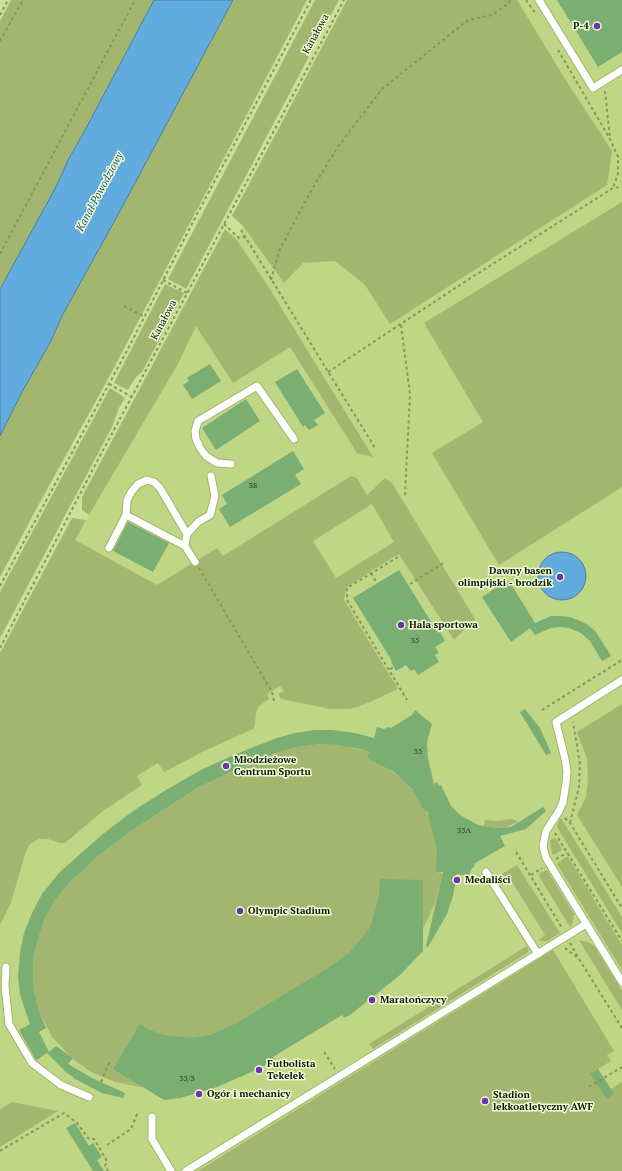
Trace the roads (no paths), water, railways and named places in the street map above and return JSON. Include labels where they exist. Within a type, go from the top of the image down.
[{"type":"lane","points":[[539,0],[593,88],[622,70]]},
{"type":"lane","points":[[231,464],[217,463],[206,456],[196,439],[195,431],[198,422],[256,386],[294,439]]},
{"type":"lane","points":[[187,534],[198,522],[210,515],[215,496],[211,476]]},
{"type":"lane","points":[[109,548],[126,515],[128,500],[132,491],[138,484],[147,480],[154,482],[167,498],[187,534],[186,546]]},
{"type":"lane","points":[[126,515],[186,546],[195,562]]},
{"type":"lane","points":[[622,680],[556,722],[562,741],[567,772],[565,794],[559,811],[546,831],[544,841],[544,852],[622,982]]},
{"type":"lane","points":[[486,872],[538,954]]},
{"type":"lane","points":[[186,1171],[586,924]]},
{"type":"lane","points":[[6,967],[5,986],[9,1024],[32,1063],[61,1085],[89,1097]]},
{"type":"lane","points":[[152,1117],[152,1139],[171,1171]]},
{"type":"water","name":"Kanał Powodziowy","points":[[154,0],[233,0],[62,316],[51,341],[22,392],[0,436],[0,289],[57,185],[68,160]]},
{"type":"water","points":[[562,552],[571,554],[579,559],[584,567],[586,576],[584,585],[579,593],[571,598],[562,600],[553,598],[545,593],[540,585],[538,576],[540,567],[545,559],[553,554]]},
{"type":"place","name":"P-4","points":[[597,26]]},
{"type":"place","name":"Dawny basen olimpijski - brodzik","points":[[560,577]]},
{"type":"place","name":"Hala sportowa","points":[[401,625]]},
{"type":"place","name":"Młodzieżowe Centrum Sportu","points":[[226,766]]},
{"type":"place","name":"Medaliści","points":[[457,880]]},
{"type":"place","name":"Olympic Stadium","points":[[240,911]]},
{"type":"place","name":"Maratończycy","points":[[372,1000]]},
{"type":"place","name":"Futbolista Tekelek","points":[[259,1070]]},
{"type":"place","name":"Ogór i mechanicy","points":[[199,1094]]},
{"type":"place","name":"Stadion lekkoatletyczny AWF","points":[[485,1101]]}]
